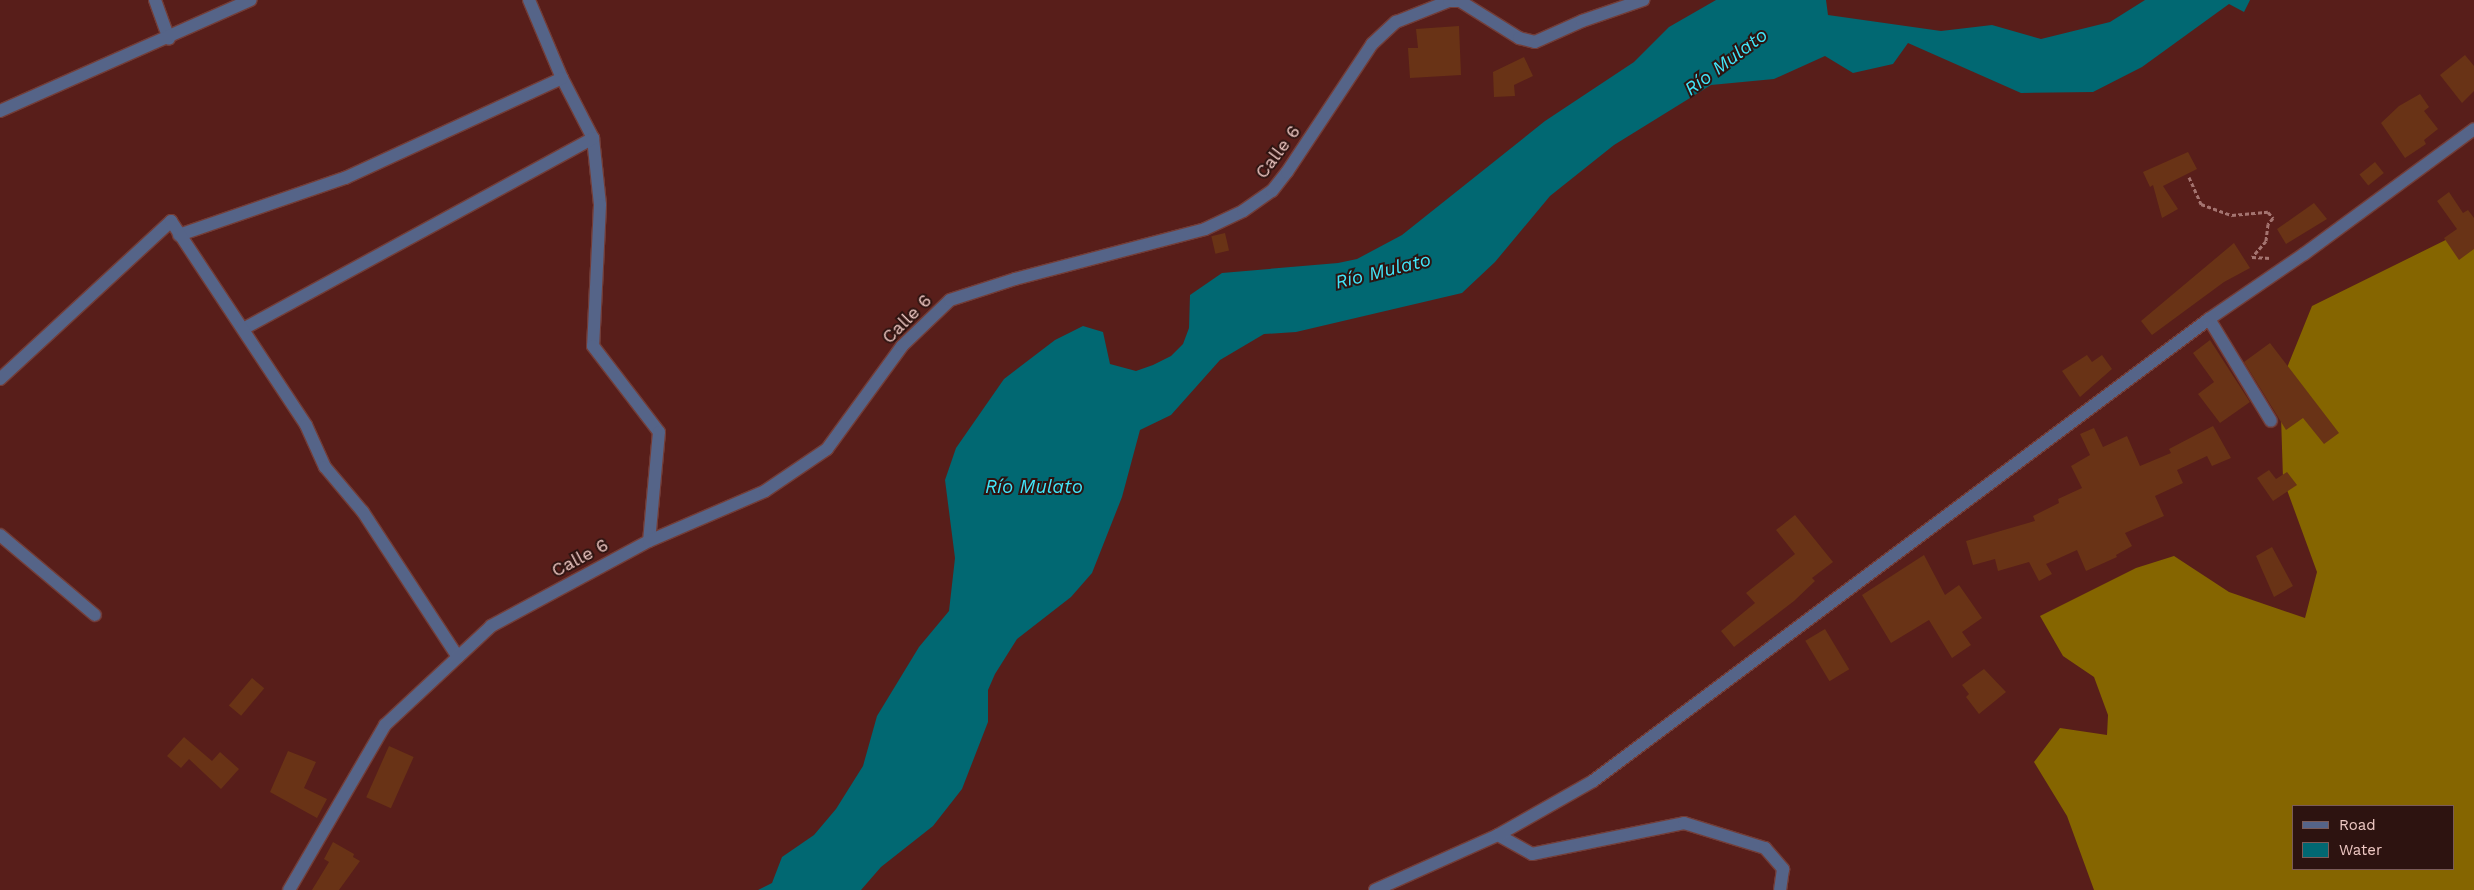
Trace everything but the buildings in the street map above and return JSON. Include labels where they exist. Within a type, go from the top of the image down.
[{"type":"street","points":[[155,0],[169,39]]},
{"type":"street","points":[[0,111],[169,39],[251,0]]},
{"type":"street","points":[[529,0],[562,78],[593,138],[600,205],[593,346],[659,432],[649,540]]},
{"type":"street","name":"Calle 6","points":[[289,890],[385,725],[491,626],[649,540],[765,491],[827,449],[902,346],[950,300],[1015,278],[1205,229],[1242,211],[1272,191],[1287,172],[1372,44],[1396,22],[1449,1],[1460,1],[1519,38],[1534,42],[1582,21],[1643,0]]},
{"type":"street","points":[[179,234],[345,178],[562,78]]},
{"type":"street","points":[[1375,890],[1498,835],[1593,781],[2209,319],[2304,254],[2474,129]]},
{"type":"street","points":[[244,329],[593,138]]},
{"type":"street","points":[[0,379],[170,221],[244,329],[306,425],[325,467],[363,512],[458,657]]},
{"type":"street","points":[[2209,319],[2271,420]]},
{"type":"street","points":[[0,535],[95,615]]},
{"type":"street","points":[[1498,835],[1532,854],[1684,823],[1765,848],[1783,869],[1780,890]]},
{"type":"path","points":[[2190,177],[2201,204],[2232,215],[2268,212],[2273,218],[2268,224],[2266,241],[2252,257],[2274,258]]},
{"type":"shaded area","points":[[2474,226],[2474,890],[2094,890],[2067,816],[2034,762],[2060,728],[2107,735],[2108,715],[2094,677],[2063,656],[2040,616],[2136,568],[2174,556],[2229,592],[2305,618],[2317,572],[2283,479],[2280,385],[2312,306]]},
{"type":"water","name":"Río Mulato","points":[[1716,0],[1826,0],[1828,15],[1941,31],[1992,25],[2041,39],[2110,22],[2145,0],[2250,0],[2244,12],[2229,4],[2142,67],[2093,92],[2021,93],[1908,43],[1893,64],[1853,73],[1825,56],[1774,79],[1711,85],[1614,145],[1550,196],[1495,262],[1462,293],[1296,332],[1264,334],[1220,360],[1171,415],[1140,430],[1122,497],[1092,573],[1071,597],[1017,639],[995,674],[988,690],[988,722],[962,789],[933,826],[881,867],[861,890],[758,890],[772,883],[782,857],[814,835],[836,809],[863,766],[877,716],[919,647],[949,611],[955,558],[945,480],[956,448],[1004,379],[1055,340],[1083,326],[1103,332],[1110,364],[1136,371],[1171,356],[1183,344],[1189,328],[1190,295],[1222,273],[1338,263],[1357,259],[1402,235],[1545,121],[1634,62],[1669,27]]}]
